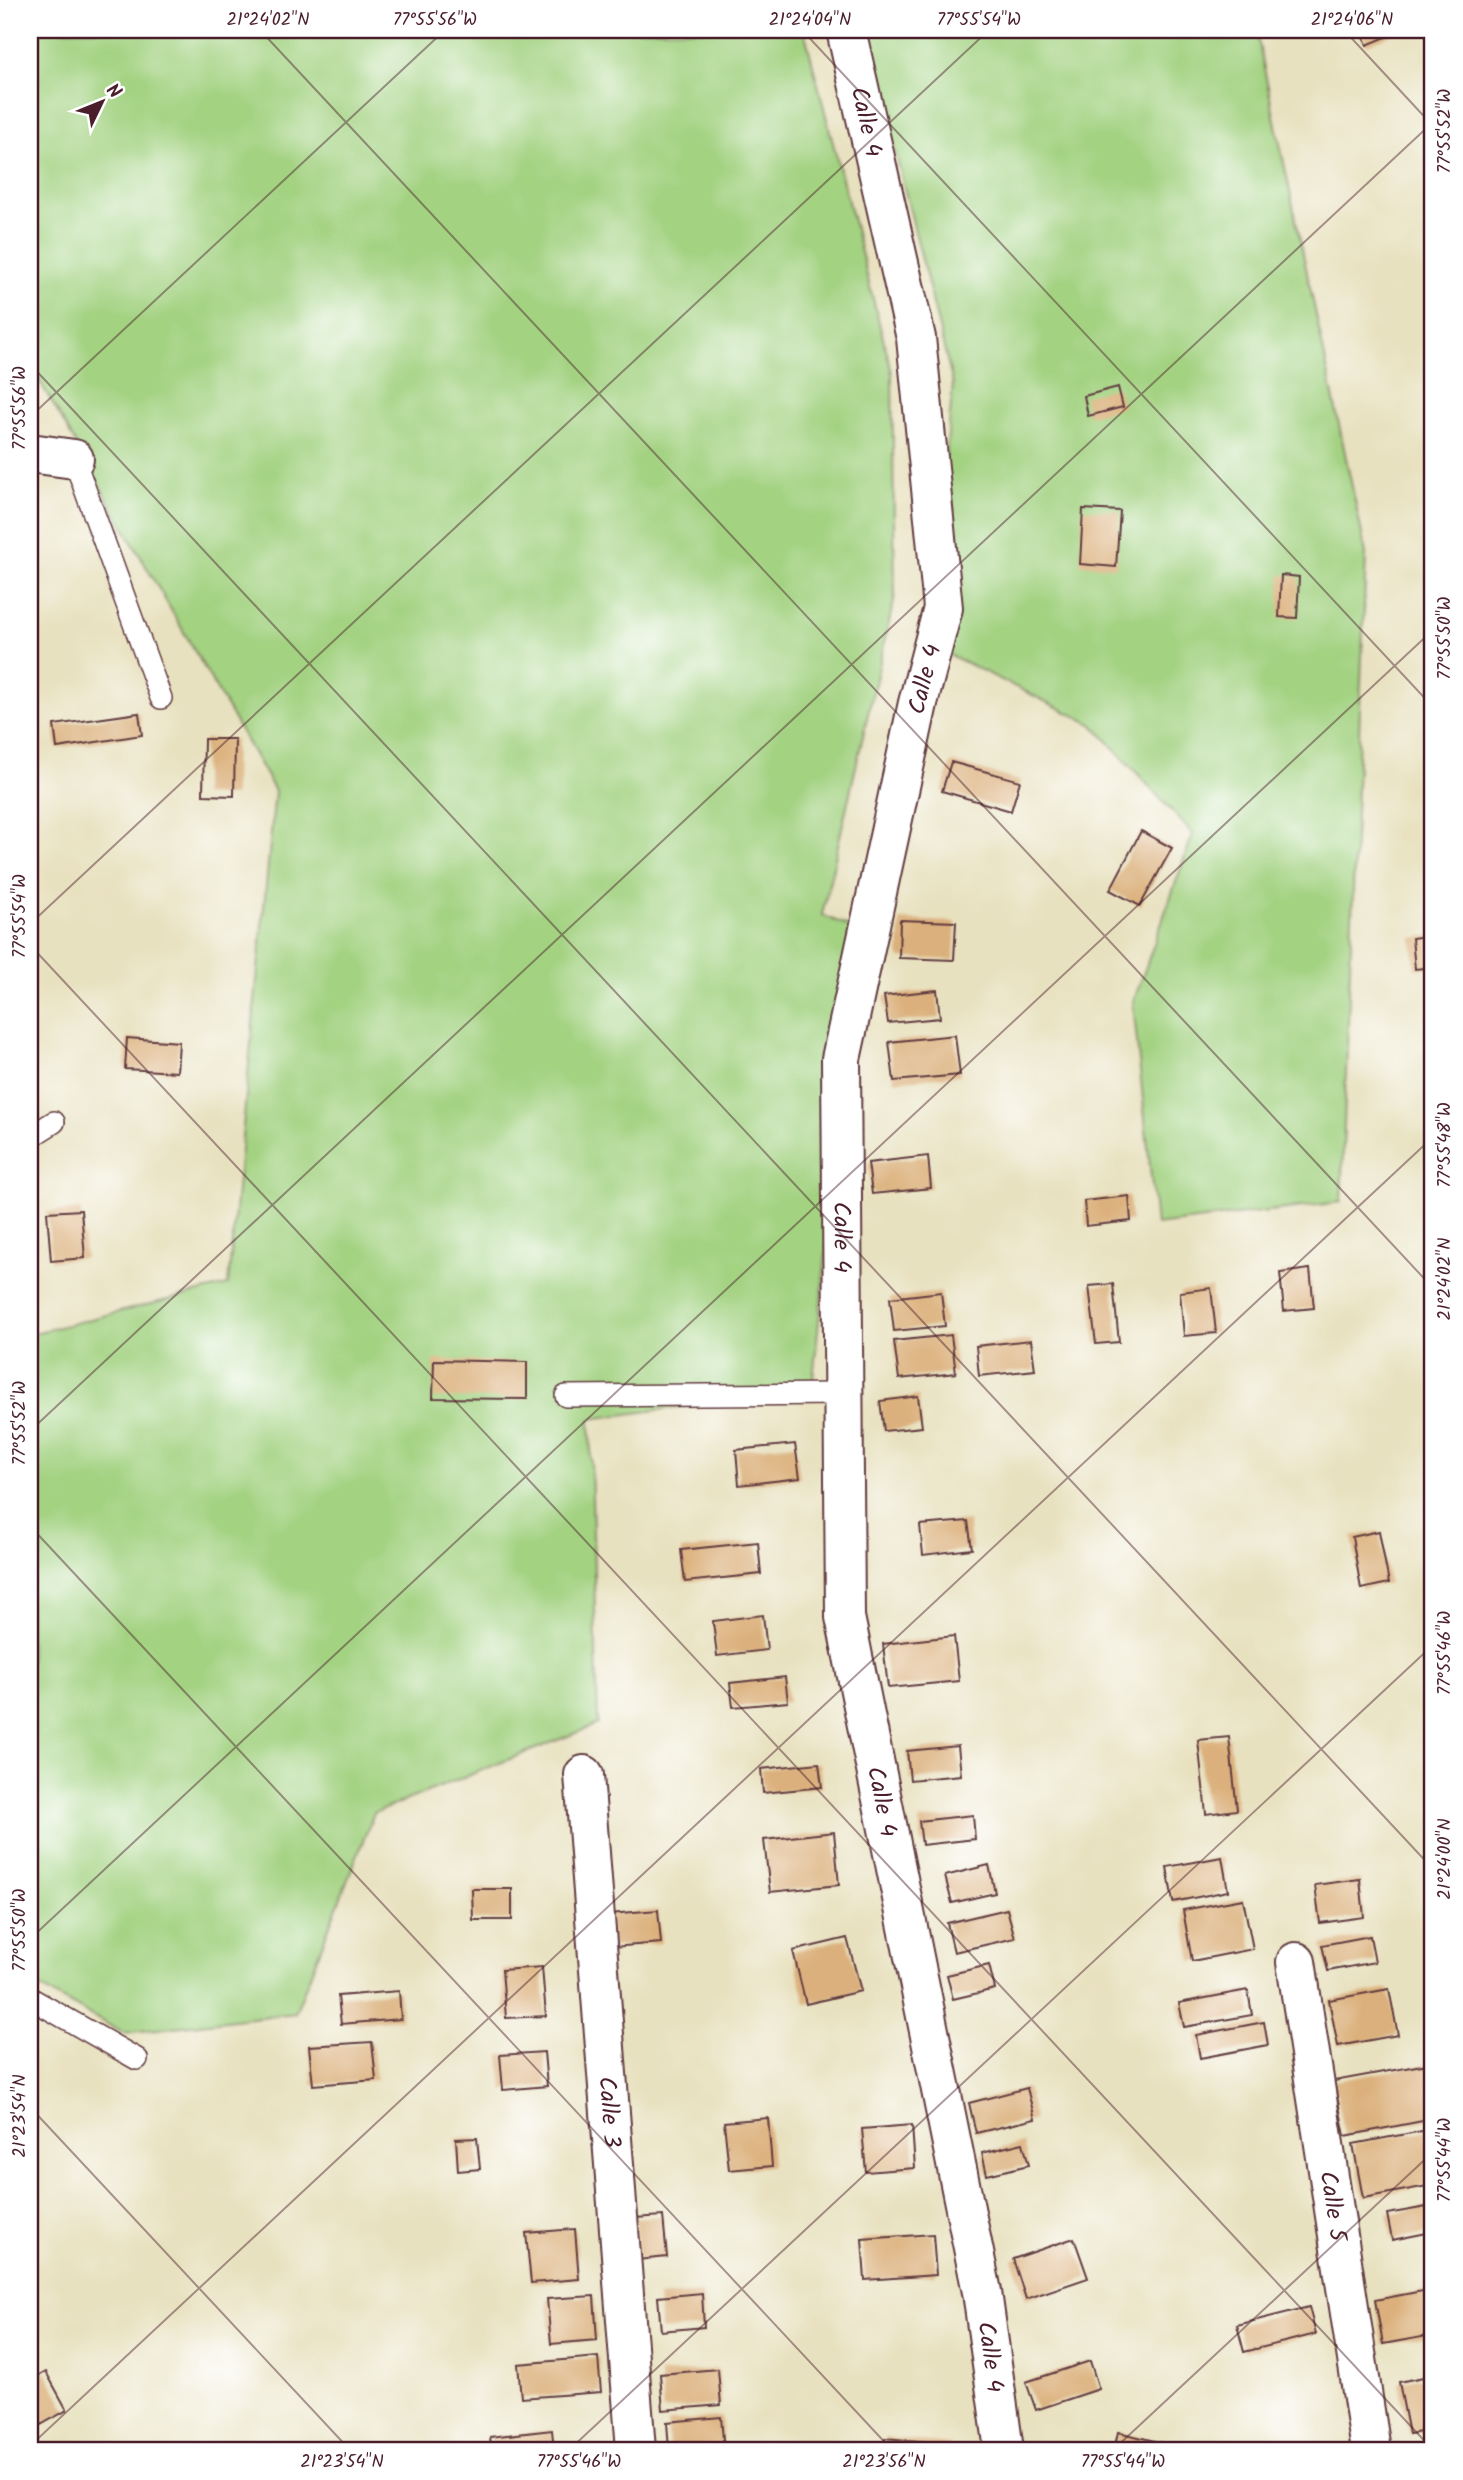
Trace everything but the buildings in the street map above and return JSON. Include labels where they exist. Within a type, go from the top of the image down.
[{"type":"street","name":"Calle 4","points":[[846,30],[916,338],[943,608],[918,703],[841,1059],[845,1617],[982,2292],[1004,2450]]},
{"type":"street","points":[[30,453],[74,459]]},
{"type":"street","name":"Calle 3","points":[[584,1775],[636,2450]]},
{"type":"street","name":"Calle 5","points":[[1296,1962],[1371,2450]]},
{"type":"lane","points":[[74,459],[161,698]]},
{"type":"lane","points":[[30,1137],[54,1122]]},
{"type":"lane","points":[[566,1395],[843,1394]]},
{"type":"lane","points":[[30,1998],[137,2059]]},
{"type":"green space","points":[[30,30],[804,30],[892,373],[895,596],[822,915],[859,931],[812,1389],[590,1419],[598,1724],[374,1813],[295,2013],[123,2033],[30,1982],[30,1334],[228,1285],[275,791],[30,364]]},
{"type":"green space","points":[[865,30],[1256,30],[1366,553],[1341,1202],[1156,1225],[1133,1003],[1193,834],[1092,724],[927,644],[953,384]]}]
